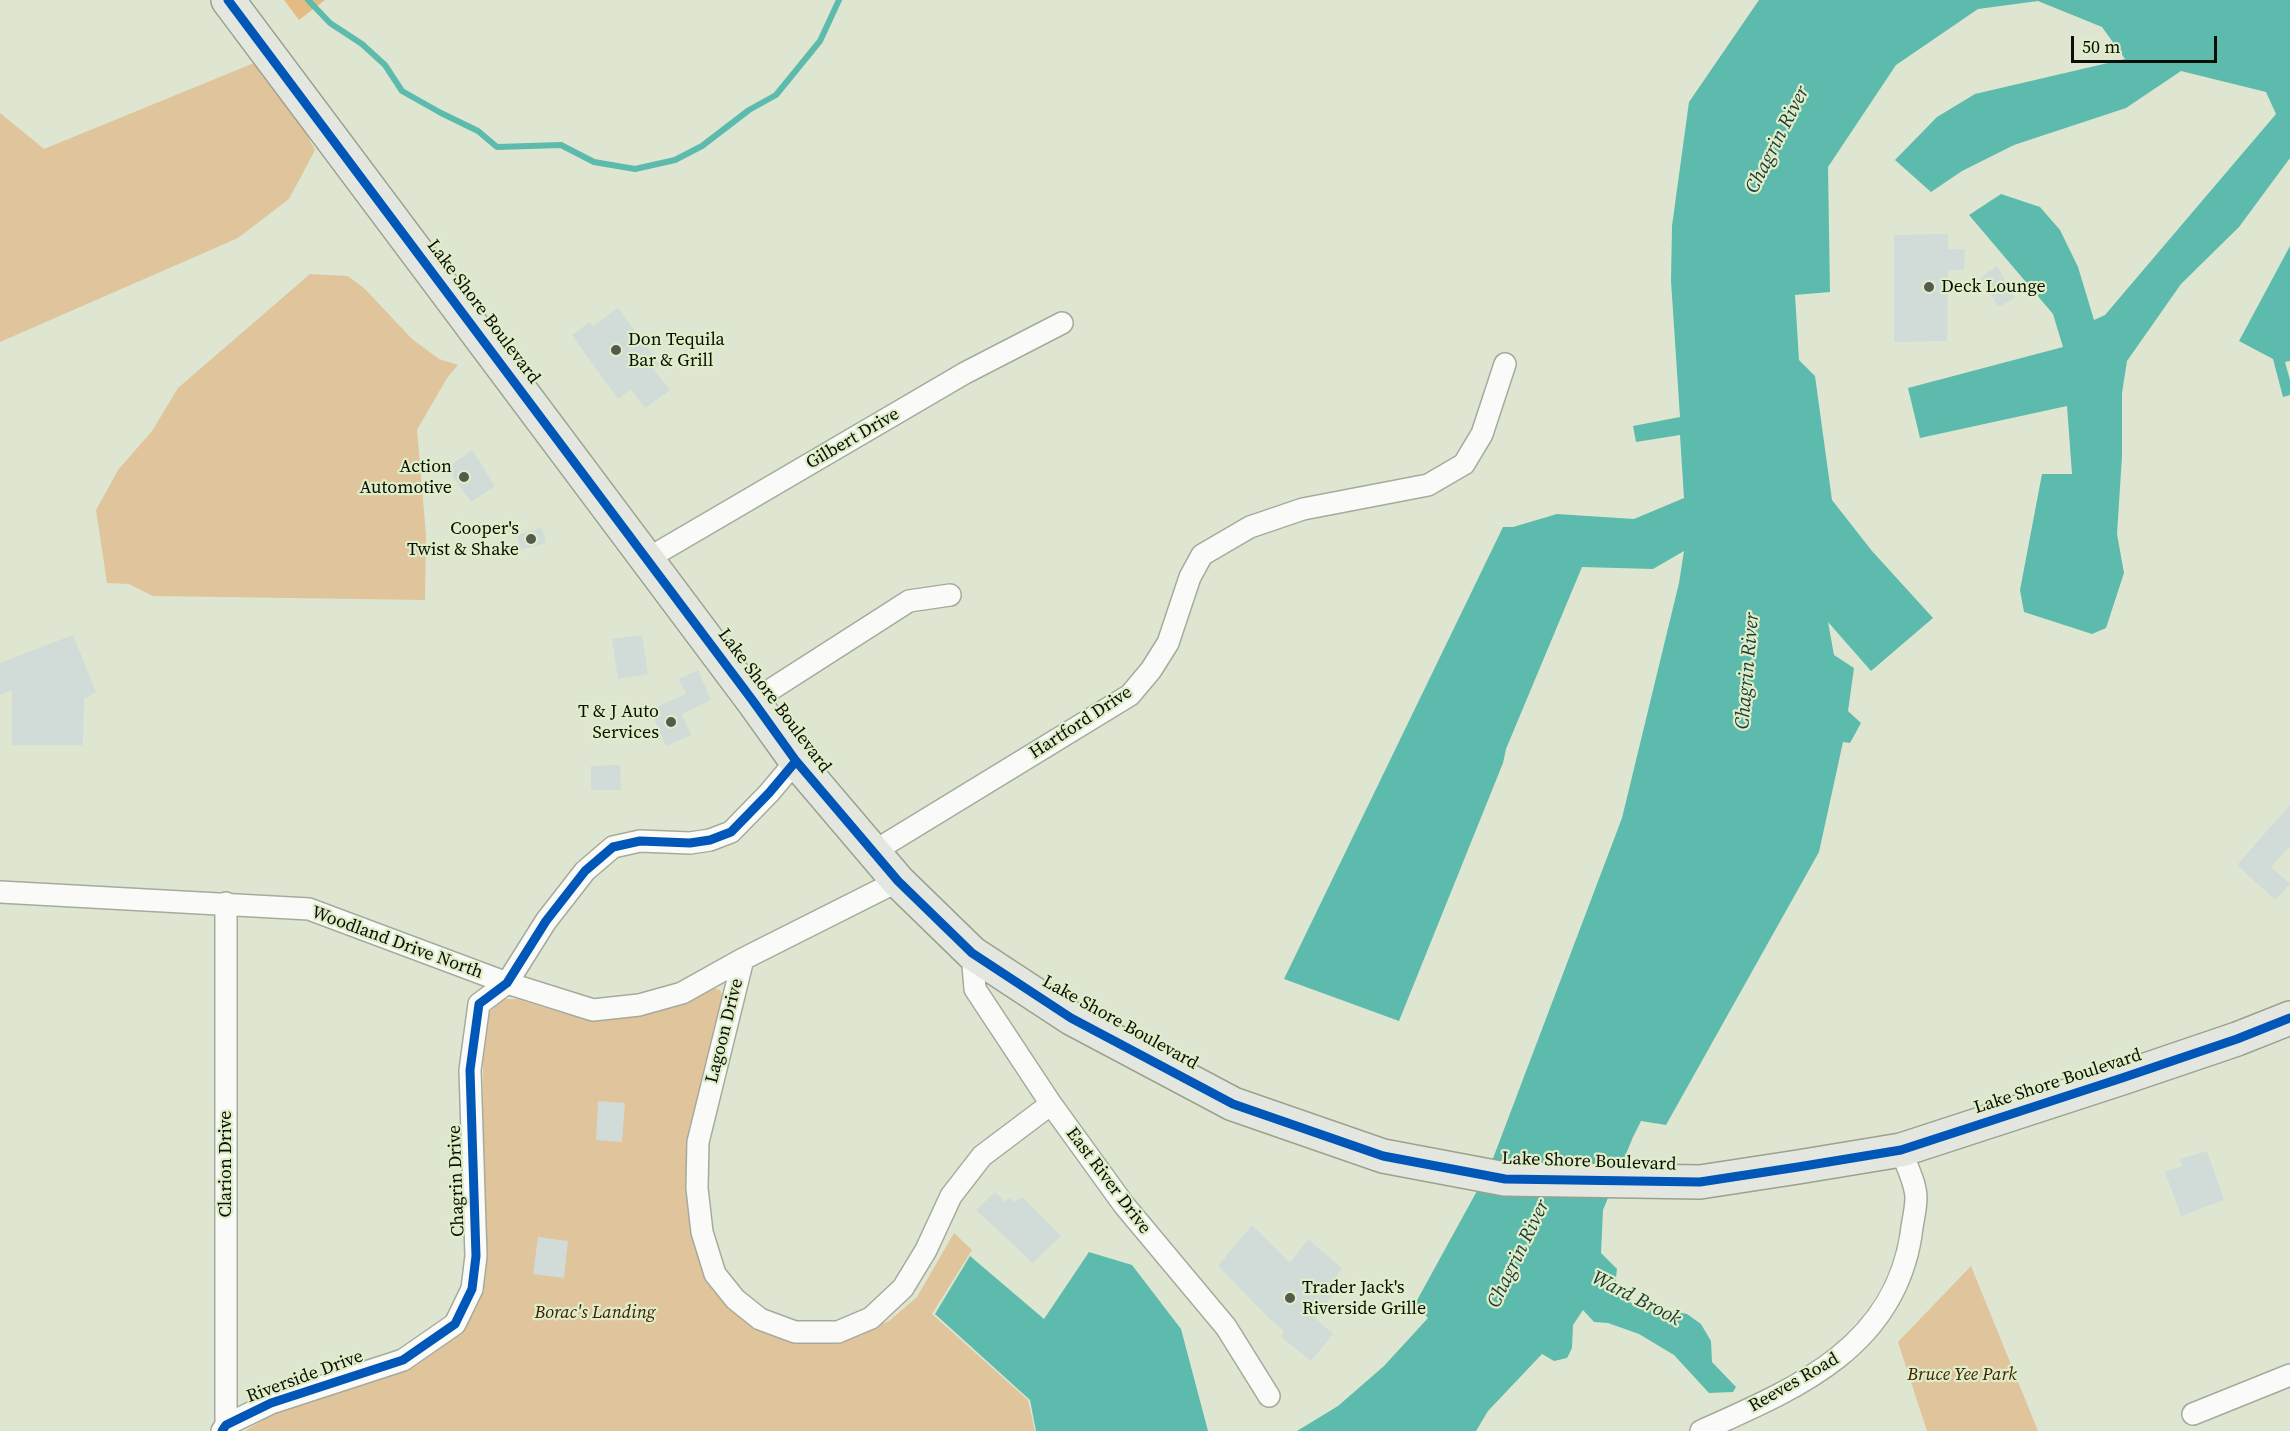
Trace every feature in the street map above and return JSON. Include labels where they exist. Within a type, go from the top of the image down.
[{"type":"main road","name":"Lake Shore Boulevard","points":[[228,0],[796,761],[898,881],[972,953],[1071,1018],[1233,1104],[1383,1156],[1505,1179],[1700,1182],[1901,1150],[2237,1039],[2290,1018]]},
{"type":"street","name":"Gilbert Drive","points":[[647,559],[965,373],[1062,323]]},
{"type":"street","name":"Hartford Drive","points":[[873,852],[1130,695],[1151,670],[1168,643],[1190,577],[1202,555],[1250,528],[1303,509],[1428,485],[1464,464],[1482,434],[1505,364]]},
{"type":"street","points":[[753,701],[909,601],[950,595]]},
{"type":"street","points":[[507,983],[546,921],[585,871],[613,847],[639,842],[690,843],[710,840],[731,832],[769,794],[796,761]]},
{"type":"street","name":"Lagoon Drive","points":[[898,881],[743,959],[698,1142],[697,1188],[702,1232],[715,1274],[735,1299],[760,1319],[795,1332],[838,1332],[871,1318],[903,1287],[926,1250],[951,1196],[982,1156],[1051,1104]]},
{"type":"street","name":"Woodland Drive North","points":[[0,892],[309,909],[507,983],[593,1010],[639,1005],[682,993],[743,959]]},
{"type":"street","name":"Clarion Drive","points":[[224,1428],[226,903]]},
{"type":"street","name":"East River Drive","points":[[972,953],[975,989],[1051,1104],[1124,1205],[1226,1327],[1269,1396]]},
{"type":"street","name":"Chagrin Drive","points":[[403,1360],[455,1324],[472,1289],[476,1256],[470,1070],[478,1005],[507,983]]},
{"type":"street","name":"Reeves Road","points":[[1701,1431],[1776,1397],[1844,1355],[1892,1297],[1908,1251],[1916,1197],[1901,1150]]},
{"type":"street","name":"Riverside Drive","points":[[224,1428],[271,1403],[403,1360]]},
{"type":"street","points":[[2193,1414],[2290,1375]]},
{"type":"green space","points":[[254,63],[293,109],[315,150],[289,199],[238,238],[0,342],[0,113],[44,149]]},
{"type":"green space","points":[[310,274],[348,276],[365,289],[412,339],[439,359],[458,365],[447,378],[417,430],[426,535],[425,600],[153,596],[129,584],[107,583],[96,510],[118,470],[152,431],[178,388]]},
{"type":"green space","name":"Borac's Landing","points":[[710,987],[720,990],[726,1003],[688,1171],[736,1309],[760,1331],[801,1344],[848,1339],[889,1321],[917,1297],[954,1233],[972,1250],[932,1314],[1028,1400],[1035,1431],[245,1431],[279,1410],[460,1329],[477,1307],[483,1268],[483,1049],[487,1015],[502,999],[517,999],[562,1013],[599,1019]]},
{"type":"green space","name":"Bruce Yee Park","points":[[1971,1266],[2038,1431],[1927,1431],[1898,1342]]},
{"type":"shaded area","points":[[284,0],[325,0],[299,20]]},
{"type":"water","name":"Chagrin River","points":[[1759,0],[2290,0],[2290,158],[2239,227],[2181,284],[2127,361],[2122,393],[2122,456],[2117,534],[2124,573],[2106,628],[2092,634],[2024,612],[2020,590],[2042,474],[2072,474],[2067,406],[1920,438],[1908,388],[2063,347],[2053,314],[1969,215],[2001,194],[2040,207],[2060,230],[2078,267],[2094,320],[2105,315],[2276,114],[2266,92],[2181,71],[2126,108],[2014,145],[1962,171],[1931,192],[1895,160],[1937,117],[1975,94],[2125,59],[2102,27],[2038,1],[1978,9],[1896,65],[1828,167],[1830,292],[1795,295],[1799,360],[1815,376],[1832,500],[1872,551],[1933,618],[1871,671],[1828,622],[1834,655],[1854,668],[1848,711],[1861,723],[1850,743],[1843,742],[1819,852],[1666,1125],[1641,1121],[1603,1210],[1601,1253],[1617,1269],[1614,1294],[1632,1303],[1687,1314],[1701,1324],[1711,1341],[1712,1362],[1736,1387],[1733,1392],[1709,1393],[1674,1355],[1639,1334],[1608,1323],[1594,1322],[1583,1310],[1573,1325],[1572,1348],[1567,1358],[1554,1361],[1542,1354],[1488,1411],[1476,1431],[1297,1431],[1338,1406],[1384,1366],[1428,1318],[1415,1304],[1489,1169],[1622,818],[1679,583],[1684,551],[1653,569],[1582,567],[1506,749],[1503,763],[1399,1021],[1284,979],[1503,527],[1513,527],[1557,514],[1634,519],[1684,498],[1680,435],[1636,442],[1633,426],[1680,417],[1671,281],[1672,226],[1689,102]]},
{"type":"water","points":[[2290,246],[2290,361],[2285,362],[2290,380],[2290,395],[2283,397],[2273,359],[2239,341]]},
{"type":"water","points":[[1089,1252],[1132,1265],[1181,1329],[1208,1431],[1036,1431],[1030,1400],[935,1314],[970,1256],[1044,1319]]},
{"type":"building","name":"Deck Lounge","points":[[1948,234],[1948,249],[1965,249],[1964,270],[1948,270],[1947,341],[1894,342],[1894,235]]},
{"type":"building","points":[[1997,266],[2015,298],[1998,307],[1981,277]]},
{"type":"building","name":"Don Tequila Bar & Grill","points":[[618,308],[660,365],[654,370],[670,390],[645,408],[631,389],[618,399],[572,335],[590,322],[593,326]]},
{"type":"building","name":"Action Automotive","points":[[472,450],[495,486],[471,502],[447,468]]},
{"type":"building","name":"Cooper's Twist & Shake","points":[[542,528],[546,543],[521,550],[517,535]]},
{"type":"building","points":[[73,635],[96,692],[84,699],[83,745],[12,745],[12,690],[0,695],[0,663]]},
{"type":"building","points":[[642,635],[648,674],[618,679],[612,639]]},
{"type":"building","points":[[698,670],[711,700],[682,714],[691,735],[666,746],[650,710],[686,694],[679,679]]},
{"type":"building","points":[[620,765],[621,790],[591,790],[591,766]]},
{"type":"building","points":[[2290,805],[2290,846],[2271,867],[2290,884],[2275,900],[2237,865]]},
{"type":"building","points":[[598,1101],[625,1103],[622,1142],[596,1140]]},
{"type":"building","points":[[2207,1151],[2224,1200],[2181,1216],[2165,1172],[2182,1166],[2180,1159]]},
{"type":"building","points":[[995,1192],[1005,1202],[1010,1197],[1015,1202],[1022,1197],[1061,1236],[1033,1263],[976,1210]]},
{"type":"building","name":"Trader Jack's Riverside Grille","points":[[1252,1225],[1290,1263],[1308,1239],[1342,1268],[1331,1284],[1338,1289],[1315,1318],[1333,1334],[1311,1361],[1281,1337],[1284,1331],[1218,1266]]},
{"type":"building","points":[[538,1237],[568,1241],[564,1278],[533,1274]]},
{"type":"waterway","points":[[308,0],[330,23],[362,44],[385,65],[402,91],[478,131],[497,147],[561,145],[594,162],[635,169],[675,160],[702,146],[749,110],[776,95],[820,41],[839,0]]},
{"type":"cycle path","points":[[228,0],[796,761],[898,881],[972,953],[1071,1018],[1233,1104],[1383,1156],[1505,1179],[1700,1182],[1901,1150],[2237,1039],[2290,1018]]},
{"type":"cycle path","points":[[222,1431],[226,1425],[271,1403],[403,1360],[455,1324],[472,1289],[476,1256],[470,1070],[479,1004],[507,983],[546,921],[585,871],[613,847],[640,841],[690,843],[710,840],[731,832],[796,761]]},
{"type":"place","name":"Deck Lounge","points":[[1929,287]]},
{"type":"place","name":"Don Tequila Bar & Grill","points":[[616,350]]},
{"type":"place","name":"Action Automotive","points":[[464,477]]},
{"type":"place","name":"Cooper's Twist & Shake","points":[[531,539]]},
{"type":"place","name":"T & J Auto Services","points":[[671,722]]},
{"type":"place","name":"Trader Jack's Riverside Grille","points":[[1290,1298]]},
{"type":"water label","name":"Ward Brook","points":[[1636,1299]]}]
